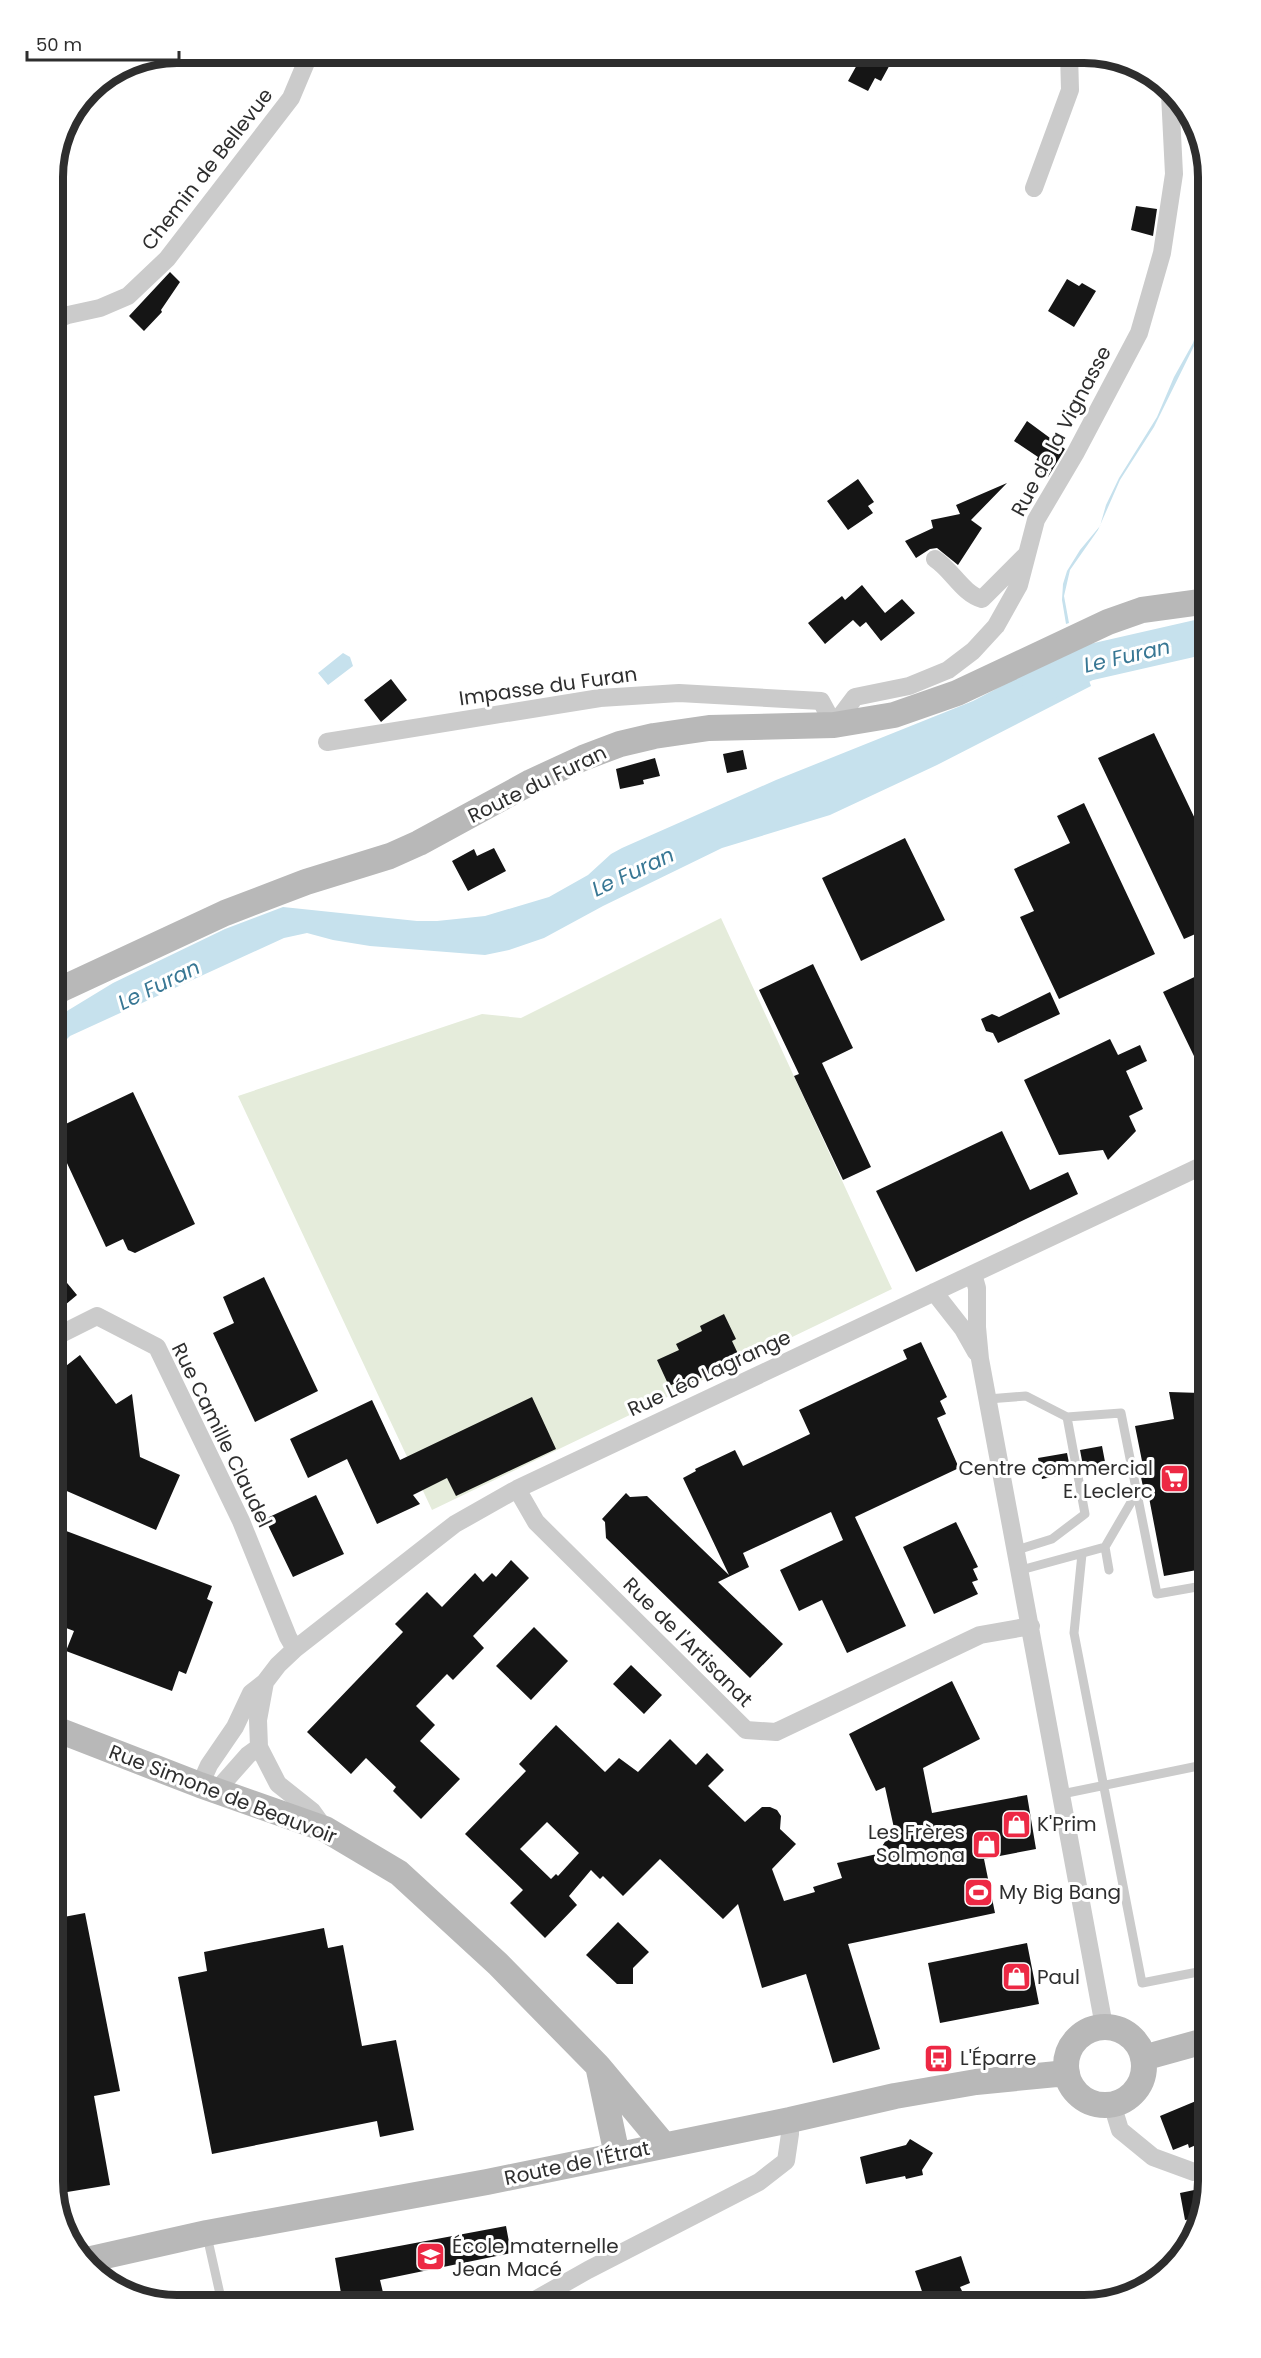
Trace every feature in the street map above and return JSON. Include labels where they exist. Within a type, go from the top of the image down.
[{"type":"main road","name":"Route du Furan","points":[[63,988],[225,913],[306,882],[390,856],[419,843],[531,782],[620,744],[654,736],[709,728],[834,724],[894,715],[957,693],[1108,621],[1142,610],[1198,602]]},
{"type":"main road","name":"Rue Simone de Beauvoir","points":[[63,1732],[325,1829],[399,1873],[498,1964],[598,2066],[664,2145]]},
{"type":"main road","points":[[1104,2026],[1121,2030],[1131,2037],[1139,2046],[1143,2058],[1140,2082],[1124,2100],[1113,2104],[1089,2101],[1071,2085],[1067,2073],[1066,2061],[1076,2039],[1086,2032],[1104,2026]]},
{"type":"main road","points":[[1143,2058],[1198,2043]]},
{"type":"main road","points":[[598,2066],[617,2155]]},
{"type":"main road","name":"Route de l'Étrat","points":[[93,2259],[207,2233],[487,2182],[790,2120],[895,2096],[946,2087],[1067,2073]]},
{"type":"street","name":"Chemin de Bellevue","points":[[63,317],[100,308],[128,296],[167,259],[291,98],[305,63]]},
{"type":"street","points":[[1034,188],[1070,90],[1069,63]]},
{"type":"street","name":"Rue de la Vignasse","points":[[834,724],[855,697],[909,686],[948,670],[973,651],[996,626],[1019,585],[1036,520],[1075,454],[1138,333],[1162,253],[1174,174],[1170,102]]},
{"type":"street","points":[[935,559],[945,566],[973,596],[982,599],[1027,554]]},
{"type":"street","name":"Impasse du Furan","points":[[327,742],[600,698],[679,693],[821,701],[834,724]]},
{"type":"street","name":"Rue Léo Lagrange","points":[[209,1787],[209,1765],[235,1727],[251,1694],[265,1682],[278,1665],[295,1649],[455,1524],[517,1489],[1198,1168]]},
{"type":"street","points":[[973,1274],[977,1288],[976,1327],[980,1359],[1104,2026]]},
{"type":"street","points":[[934,1292],[963,1329],[980,1359]]},
{"type":"street","name":"Rue Camille Claudel","points":[[63,1333],[97,1316],[157,1347],[240,1521],[295,1649]]},
{"type":"street","name":"Rue de l'Artisanat","points":[[517,1489],[536,1522],[746,1730],[776,1732],[980,1635],[1031,1626]]},
{"type":"street","name":"Rue Léo Lagrange","points":[[265,1682],[258,1720],[259,1747],[278,1784],[312,1812],[325,1829]]},
{"type":"street","points":[[209,1787],[259,1747]]},
{"type":"street","points":[[1113,2104],[1120,2130],[1153,2157],[1194,2172],[1198,2171]]},
{"type":"street","points":[[544,2295],[759,2182],[786,2161],[790,2120]]},
{"type":"lane","points":[[988,1400],[1026,1396],[1067,1417],[1121,1413],[1157,1593],[1198,1587]]},
{"type":"lane","points":[[1017,1551],[1052,1539],[1085,1514],[1067,1417]]},
{"type":"lane","points":[[1109,1569],[1105,1547],[1137,1492]]},
{"type":"lane","points":[[1021,1570],[1105,1547]]},
{"type":"lane","points":[[1082,1554],[1074,1633],[1142,1983],[1198,1972]]},
{"type":"lane","points":[[1062,1794],[1198,1766]]},
{"type":"lane","points":[[207,2233],[220,2295]]},
{"type":"green space","points":[[721,918],[892,1289],[432,1510],[238,1096],[482,1014],[521,1018]]},
{"type":"water","points":[[1198,327],[1194,346],[1154,427],[1120,480],[1100,524],[1119,478],[1157,417],[1174,377],[1193,343]]},
{"type":"water","points":[[1099,527],[1070,570],[1064,596],[1069,623],[1066,624],[1062,600],[1067,571],[1080,550]]},
{"type":"water","points":[[1078,650],[1091,686],[937,765],[830,815],[722,848],[603,906],[544,938],[509,950],[485,955],[370,946],[307,933],[284,938],[70,1036],[63,1043],[63,1015],[67,1011],[113,983],[225,929],[283,907],[417,921],[437,921],[485,916],[549,897],[588,875],[611,854],[622,848],[776,780],[973,701]]},
{"type":"water","points":[[343,653],[350,657],[353,666],[328,685],[318,673]]},
{"type":"building","points":[[858,63],[862,65],[863,63],[891,63],[881,81],[875,78],[868,91],[848,81]]},
{"type":"building","points":[[1136,206],[1157,209],[1153,236],[1131,230]]},
{"type":"building","points":[[170,272],[180,282],[161,310],[162,312],[144,331],[129,316]]},
{"type":"building","points":[[1067,279],[1079,286],[1082,283],[1096,291],[1074,327],[1048,311]]},
{"type":"building","points":[[1027,421],[1065,449],[1048,477],[1033,466],[1038,457],[1014,441]]},
{"type":"building","points":[[858,479],[874,502],[868,506],[873,513],[848,530],[827,501]]},
{"type":"building","points":[[1007,483],[971,520],[982,528],[958,565],[937,548],[930,549],[916,558],[905,541],[933,528],[931,520],[960,514],[956,505]]},
{"type":"building","points":[[862,585],[885,613],[902,599],[915,613],[881,641],[866,622],[860,627],[853,620],[825,644],[808,623],[842,596],[845,600]]},
{"type":"building","points":[[391,679],[407,700],[381,722],[364,700]]},
{"type":"building","points":[[1154,733],[1198,825],[1198,933],[1184,939],[1098,758]]},
{"type":"building","points":[[743,750],[747,769],[727,773],[723,754]]},
{"type":"building","points":[[655,758],[660,776],[643,780],[644,784],[620,789],[616,769]]},
{"type":"building","points":[[1084,803],[1155,954],[1059,999],[1020,917],[1034,911],[1014,869],[1070,843],[1057,816]]},
{"type":"building","points":[[905,838],[945,920],[861,961],[822,878]]},
{"type":"building","points":[[494,848],[506,871],[468,891],[452,861],[474,849],[477,856]]},
{"type":"building","points":[[813,964],[853,1048],[822,1063],[871,1167],[843,1180],[794,1076],[799,1074],[759,990]]},
{"type":"building","points":[[1198,975],[1198,1064],[1163,992]]},
{"type":"building","points":[[1050,992],[1060,1014],[998,1043],[993,1033],[986,1031],[981,1019],[992,1014],[999,1017]]},
{"type":"building","points":[[1110,1039],[1118,1055],[1140,1045],[1147,1061],[1126,1071],[1143,1109],[1129,1116],[1136,1131],[1108,1160],[1103,1150],[1059,1155],[1024,1080]]},
{"type":"building","points":[[133,1092],[195,1224],[135,1253],[128,1250],[123,1239],[106,1247],[63,1155],[63,1125]]},
{"type":"building","points":[[1002,1131],[1030,1190],[1068,1172],[1078,1194],[916,1272],[876,1191]]},
{"type":"building","points":[[264,1277],[318,1391],[255,1422],[213,1333],[234,1323],[223,1297]]},
{"type":"building","points":[[63,1278],[77,1295],[63,1307]]},
{"type":"building","points":[[724,1314],[736,1339],[732,1341],[740,1358],[689,1384],[687,1378],[669,1386],[657,1360],[679,1350],[676,1344],[702,1331],[700,1326]]},
{"type":"building","points":[[921,1342],[947,1397],[940,1401],[946,1414],[937,1418],[959,1468],[855,1517],[906,1626],[847,1653],[822,1600],[799,1611],[780,1570],[843,1540],[831,1512],[743,1553],[749,1567],[718,1582],[783,1644],[750,1678],[606,1538],[605,1522],[602,1519],[626,1493],[630,1497],[647,1496],[729,1575],[683,1478],[696,1471],[695,1469],[735,1450],[743,1466],[810,1434],[799,1410],[907,1359],[903,1350]]},
{"type":"building","points":[[80,1355],[116,1404],[132,1394],[140,1457],[180,1475],[156,1530],[63,1489],[63,1368]]},
{"type":"building","name":"Centre commercial E. Leclerc","points":[[1169,1392],[1198,1393],[1198,1570],[1164,1576],[1147,1487],[1143,1487],[1140,1472],[1144,1471],[1135,1426],[1174,1419]]},
{"type":"building","points":[[532,1397],[556,1449],[456,1496],[447,1478],[413,1495],[420,1504],[377,1524],[347,1459],[308,1478],[290,1439],[372,1400],[400,1460]]},
{"type":"building","points":[[1102,1446],[1106,1467],[1084,1471],[1080,1450]]},
{"type":"building","points":[[1067,1453],[1071,1473],[1042,1479],[1038,1458]]},
{"type":"building","points":[[316,1495],[344,1554],[293,1577],[265,1519]]},
{"type":"building","points":[[956,1522],[978,1567],[973,1569],[978,1580],[972,1582],[978,1594],[934,1614],[903,1547]]},
{"type":"building","points":[[63,1530],[212,1586],[207,1599],[213,1602],[186,1674],[179,1671],[172,1691],[66,1651],[74,1631],[63,1627]]},
{"type":"building","points":[[511,1560],[529,1578],[473,1636],[484,1648],[453,1680],[447,1674],[416,1706],[435,1725],[420,1741],[460,1779],[421,1819],[393,1791],[396,1787],[366,1758],[351,1774],[307,1732],[403,1632],[395,1624],[427,1592],[442,1607],[475,1573],[483,1582],[492,1573],[496,1577]]},
{"type":"building","points":[[534,1627],[568,1661],[531,1700],[496,1666]]},
{"type":"building","points":[[631,1665],[662,1695],[644,1714],[613,1684]]},
{"type":"building","points":[[952,1681],[980,1739],[923,1768],[932,1813],[1027,1795],[1036,1849],[984,1859],[995,1913],[848,1944],[880,2049],[833,2063],[806,1974],[762,1988],[738,1904],[723,1919],[660,1859],[623,1896],[603,1876],[600,1879],[591,1870],[569,1896],[577,1905],[545,1938],[510,1903],[523,1890],[465,1834],[526,1771],[519,1764],[556,1725],[605,1772],[619,1758],[638,1772],[670,1739],[696,1765],[707,1753],[724,1770],[708,1786],[745,1822],[762,1807],[777,1810],[781,1816],[780,1829],[796,1844],[772,1869],[784,1901],[815,1892],[813,1887],[842,1878],[837,1863],[877,1854],[894,1828],[885,1787],[876,1791],[849,1734]],"holes":[[[547,1822],[579,1853],[558,1876],[556,1874],[551,1879],[520,1849]]]},
{"type":"building","points":[[85,1913],[120,2091],[94,2096],[110,2185],[63,2193],[63,2189],[63,1917]]},
{"type":"building","points":[[618,1922],[649,1952],[633,1968],[633,1984],[617,1984],[586,1955]]},
{"type":"building","points":[[324,1928],[328,1948],[343,1945],[362,2046],[396,2040],[414,2130],[380,2137],[377,2121],[212,2154],[178,1977],[207,1971],[204,1952]]},
{"type":"building","points":[[1027,1943],[1039,2004],[940,2023],[928,1963]]},
{"type":"building","points":[[1198,2100],[1198,2144],[1189,2148],[1188,2144],[1173,2150],[1160,2116]]},
{"type":"building","points":[[910,2139],[933,2153],[922,2170],[923,2175],[906,2179],[905,2176],[866,2184],[860,2157],[906,2145]]},
{"type":"building","points":[[1197,2189],[1191,2219],[1185,2220],[1180,2193]]},
{"type":"building","name":"École maternelle Jean Macé","points":[[506,2226],[511,2253],[380,2280],[384,2295],[341,2295],[335,2258]]},
{"type":"building","points":[[961,2256],[970,2283],[960,2287],[962,2291],[950,2295],[923,2295],[915,2271]]},
{"type":"waterway","name":"Le Furan","points":[[1040,685],[1087,663],[1198,638]]},
{"type":"place","name":"Centre commercial E. Leclerc","points":[[1174,1479]]},
{"type":"place","name":"K'Prim","points":[[1016,1824]]},
{"type":"place","name":"Les Frères Solmona","points":[[986,1844]]},
{"type":"place","name":"My Big Bang","points":[[978,1892]]},
{"type":"place","name":"Paul","points":[[1016,1977]]},
{"type":"place","name":"L'Éparre","points":[[939,2058]]},
{"type":"place","name":"École maternelle Jean Macé","points":[[431,2257]]}]
